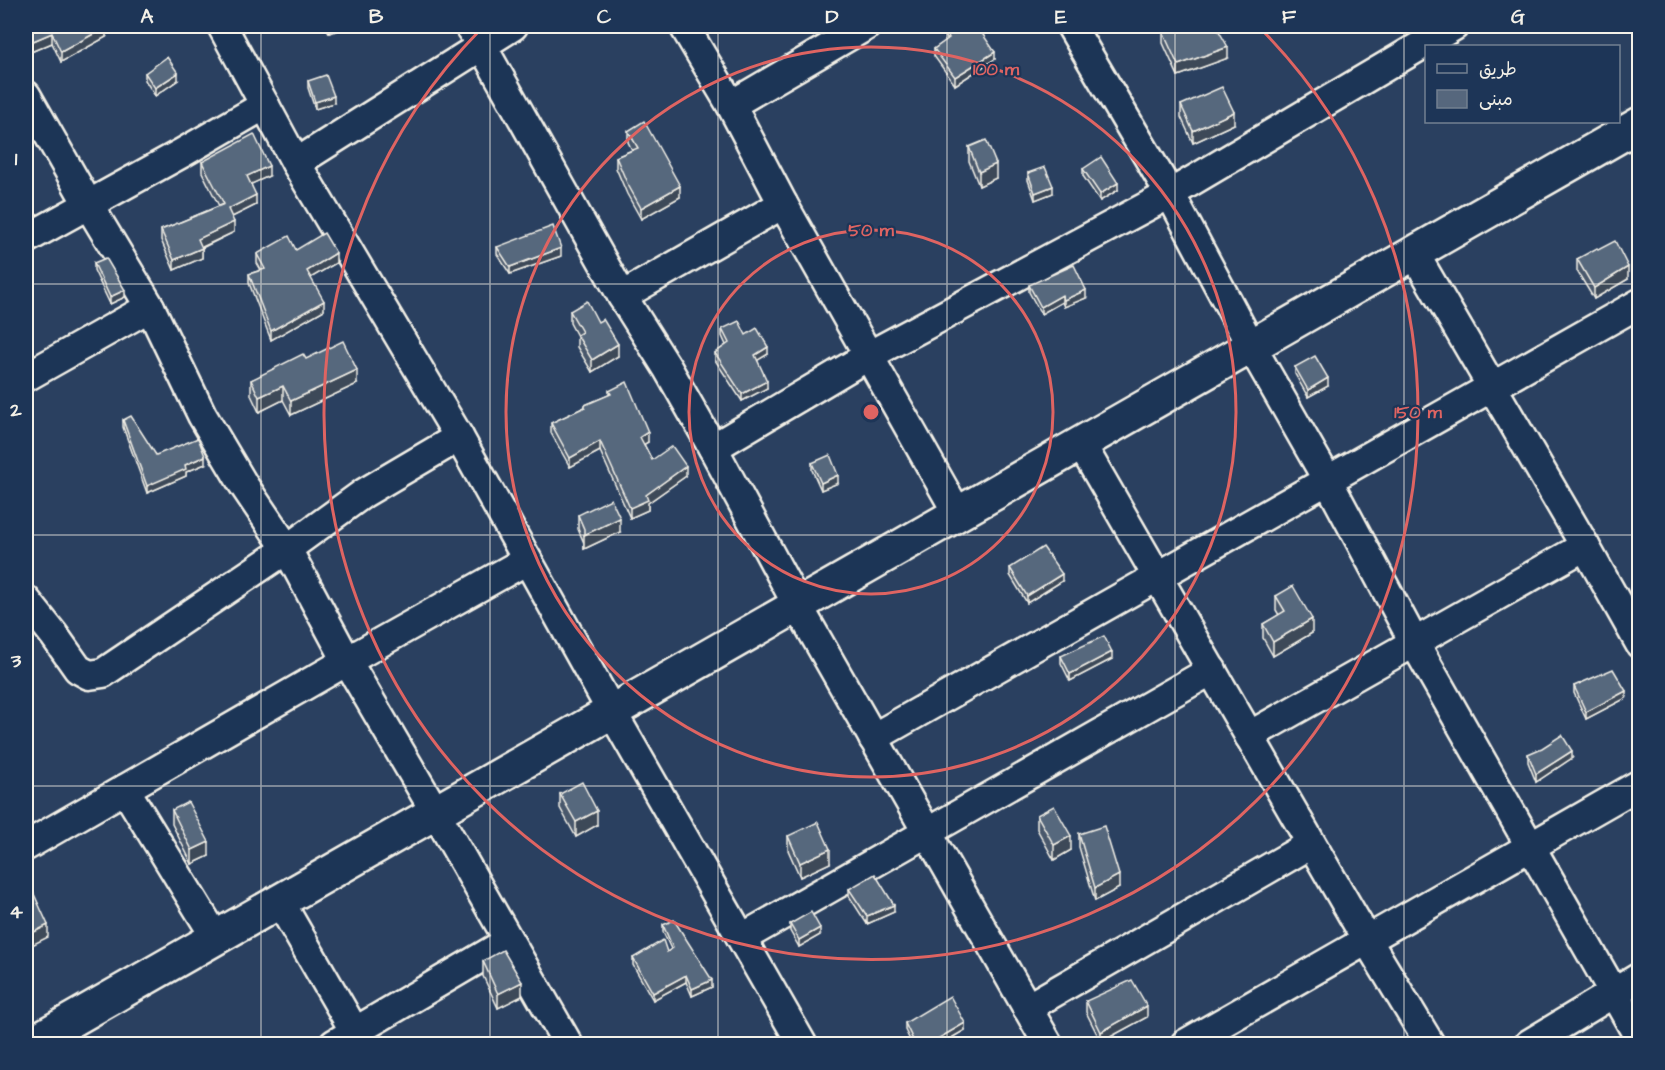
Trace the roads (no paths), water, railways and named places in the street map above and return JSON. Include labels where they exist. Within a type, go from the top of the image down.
[{"type":"street","points":[[222,26],[296,163],[459,437],[612,712],[802,1044]]},
{"type":"street","points":[[296,163],[476,36],[513,26]]},
{"type":"street","points":[[684,26],[731,105],[783,204],[958,514]]},
{"type":"street","points":[[731,105],[866,26]]},
{"type":"street","points":[[1071,26],[1170,194],[1414,642],[1640,1039]]},
{"type":"street","points":[[713,448],[868,356],[1170,194],[1446,27]]},
{"type":"street","points":[[476,36],[622,296],[668,369],[713,448],[798,606],[1047,1044]]},
{"type":"street","points":[[28,103],[150,307],[202,415],[243,484],[287,549],[347,661],[568,1044]]},
{"type":"street","points":[[26,239],[265,105]]},
{"type":"street","points":[[30,1044],[1640,124]]},
{"type":"street","points":[[622,296],[783,204]]},
{"type":"street","points":[[1414,253],[1639,641]]},
{"type":"street","points":[[873,738],[1640,303]]},
{"type":"street","points":[[26,377],[150,307]]},
{"type":"street","points":[[26,600],[78,669],[89,675],[103,673],[287,549],[364,493],[459,437]]},
{"type":"street","points":[[1081,444],[1311,844],[1430,1044]]},
{"type":"street","points":[[1249,736],[1585,546]]},
{"type":"street","points":[[26,846],[527,560]]},
{"type":"street","points":[[742,938],[1212,670]]},
{"type":"street","points":[[1185,1044],[1640,784]]},
{"type":"street","points":[[125,789],[216,938]]},
{"type":"street","points":[[1027,1008],[1311,844]]},
{"type":"street","points":[[280,902],[345,1038],[509,941]]},
{"type":"street","points":[[1529,1044],[1640,977]]}]
